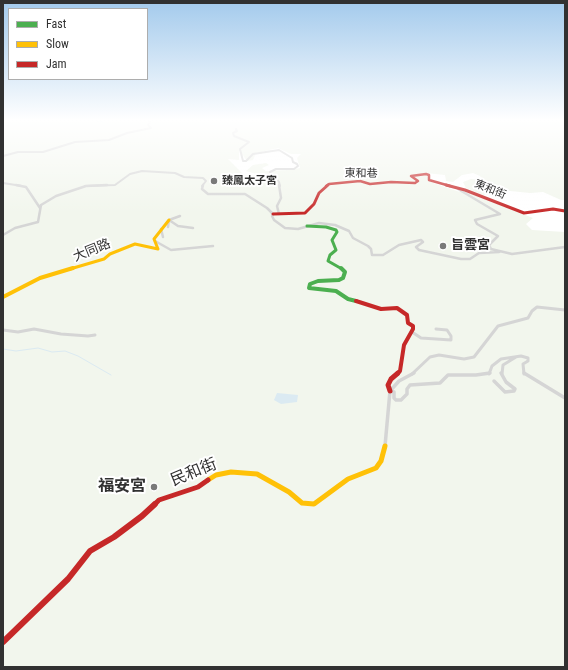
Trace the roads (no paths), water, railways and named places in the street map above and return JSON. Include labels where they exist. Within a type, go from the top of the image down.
[{"type":"street","points":[[3,156],[18,152],[45,151]]},
{"type":"street","points":[[241,151],[243,161],[246,161],[253,154],[268,151]]},
{"type":"street","points":[[3,235],[15,228],[38,222],[40,208],[43,203],[62,194],[86,186],[115,184],[130,174],[147,171],[172,172],[184,177],[204,178],[206,181],[202,186],[204,192],[221,195],[245,194],[273,214],[279,214],[277,206],[281,198],[279,182],[270,172],[276,169],[294,169],[298,166],[298,164],[293,162],[292,158],[282,151]]},
{"type":"street","name":"東和巷","points":[[279,214],[304,213],[314,204],[319,193],[326,188],[328,184],[332,183],[347,184],[360,181],[370,184],[391,182],[415,183],[418,181],[411,176],[426,174],[429,175],[430,180],[433,182],[458,189]]},
{"type":"street","points":[[3,183],[26,187],[40,208]]},
{"type":"street","name":"東和街","points":[[458,189],[465,190],[524,213],[553,209],[565,211]]},
{"type":"street","name":"東和街","points":[[458,189],[500,214],[481,217],[475,220],[475,222],[498,236],[489,245],[491,249],[499,252]]},
{"type":"street","points":[[273,214],[272,216],[274,220],[284,228],[298,229],[319,223],[335,224],[352,233],[353,238],[368,246],[371,249],[371,254],[376,255],[390,252],[399,245],[421,240],[423,242],[416,247],[419,250],[461,259],[470,259],[480,253],[499,252],[512,254],[565,246]]},
{"type":"street","points":[[180,216],[169,220],[156,236],[155,241],[171,250],[213,246]]},
{"type":"street","points":[[168,227],[169,220]]},
{"type":"street","points":[[169,220],[178,226],[193,228]]},
{"type":"street","points":[[307,226],[326,227],[336,230],[337,232],[332,240],[336,250],[330,255],[328,261],[338,266],[345,272],[343,278],[339,280],[318,281],[310,284],[309,288],[336,291],[348,299],[381,309],[397,308],[405,312],[408,323],[413,326],[412,332],[404,344],[400,372],[391,379],[388,385],[390,391],[394,392],[394,398],[396,400],[402,400],[407,394],[407,389],[410,385],[440,383],[448,375],[489,374],[492,372],[492,366],[495,362],[501,359],[516,356],[525,356],[528,358],[524,364],[523,370],[527,376],[565,398]]},
{"type":"street","points":[[161,229],[163,238]]},
{"type":"street","name":"大同路","points":[[3,297],[40,278],[104,260],[110,254],[135,244],[158,249],[155,241]]},
{"type":"street","points":[[390,391],[399,380],[415,372],[430,357],[439,355],[464,359],[474,358],[498,326],[528,318],[532,311],[537,308],[565,310]]},
{"type":"street","points":[[3,330],[18,332],[34,329],[61,334],[88,336],[95,335]]},
{"type":"street","points":[[412,332],[421,338],[451,340],[451,336],[447,330],[436,329]]},
{"type":"street","points":[[494,381],[502,390],[514,391],[514,389],[506,382],[501,372],[503,365],[516,356]]},
{"type":"street","name":"民和街","points":[[3,642],[68,579],[90,552],[114,537],[142,516],[159,500],[198,487],[216,475],[231,472],[244,472],[257,474],[268,479],[289,492],[302,503],[314,504],[348,479],[376,468],[381,461],[385,446],[390,391]]},
{"type":"waterway","points":[[3,349],[16,351],[38,348],[52,352],[65,351],[78,356],[111,375]]},
{"type":"place","name":"臻鳳太子宮","points":[[214,181]]},
{"type":"place","name":"旨雲宮","points":[[443,246]]},
{"type":"place","name":"福安宮","points":[[154,487]]}]
